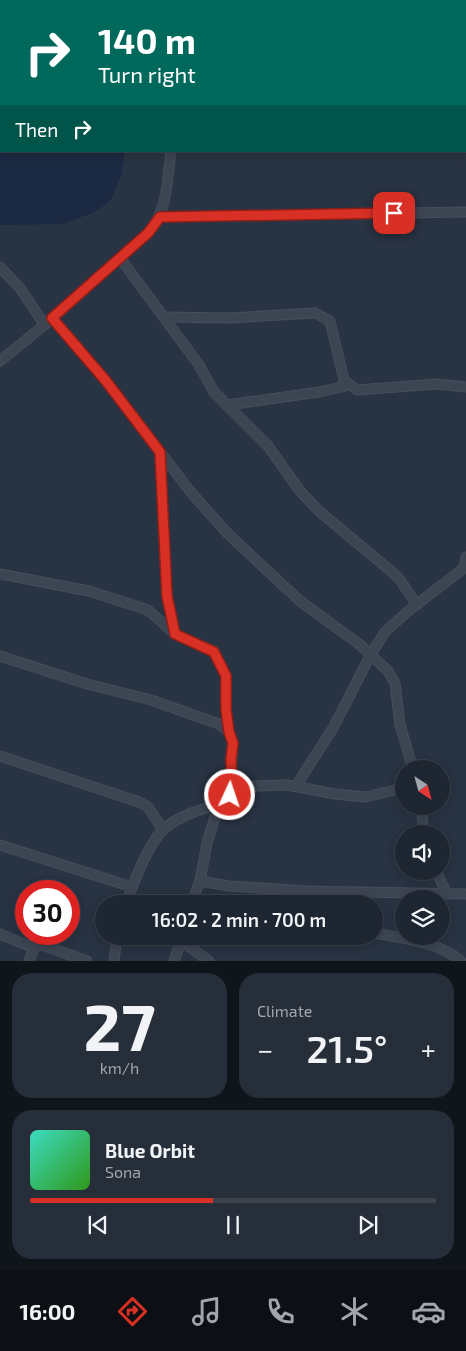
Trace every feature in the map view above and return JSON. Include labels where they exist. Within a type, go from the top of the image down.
[{"type":"street","points":[[0,361],[148,233],[160,217],[165,200],[171,152]]},
{"type":"street","points":[[160,217],[466,212]]},
{"type":"street","points":[[120,258],[199,365],[214,392],[268,446],[300,491],[319,511],[398,577],[417,605]]},
{"type":"street","points":[[0,267],[20,288],[44,324]]},
{"type":"street","points":[[165,317],[230,318],[315,313],[330,321],[344,380],[357,390],[438,384],[466,386]]},
{"type":"street","points":[[52,318],[106,381],[189,490],[227,533],[258,564],[300,601],[359,644],[388,671],[395,683],[400,725],[410,760]]},
{"type":"street","points":[[227,404],[319,392],[350,385]]},
{"type":"street","points":[[160,452],[167,596],[175,634]]},
{"type":"street","points":[[296,786],[333,728],[370,654],[385,632],[465,567],[466,557]]},
{"type":"street","points":[[0,574],[89,591],[148,610],[175,634],[214,652],[226,676],[226,709],[229,732],[233,743],[231,759],[232,788],[230,795]]},
{"type":"street","points":[[0,656],[87,684],[150,700],[219,724],[229,732]]},
{"type":"street","points":[[0,756],[139,802],[148,808],[162,830]]},
{"type":"street","points":[[195,895],[200,881],[207,843],[216,814],[221,804],[236,790],[246,787],[296,786],[334,794],[365,796],[395,790]]},
{"type":"street","points":[[129,895],[150,849],[162,830],[191,813],[221,804]]},
{"type":"street","points":[[0,845],[132,887]]},
{"type":"street","points":[[200,881],[229,886],[306,891],[395,893]]},
{"type":"street","points":[[306,891],[306,895]]},
{"type":"street","points":[[450,894],[466,894]]},
{"type":"street","points":[[0,934],[34,948]]},
{"type":"street","points":[[383,935],[443,949],[461,961]]},
{"type":"street","points":[[29,961],[34,948],[41,944],[87,961]]},
{"type":"street","points":[[114,961],[116,945]]},
{"type":"street","points":[[174,961],[180,945]]},
{"type":"street","points":[[189,945],[209,961]]},
{"type":"water","points":[[0,152],[124,152],[122,173],[110,201],[95,212],[62,224],[0,225]]},
{"type":"route","points":[[230,795],[232,788],[231,759],[233,743],[229,732],[226,709],[226,676],[214,652],[175,634],[167,596],[160,452],[106,381],[52,318],[148,233],[160,217],[394,213]]}]
